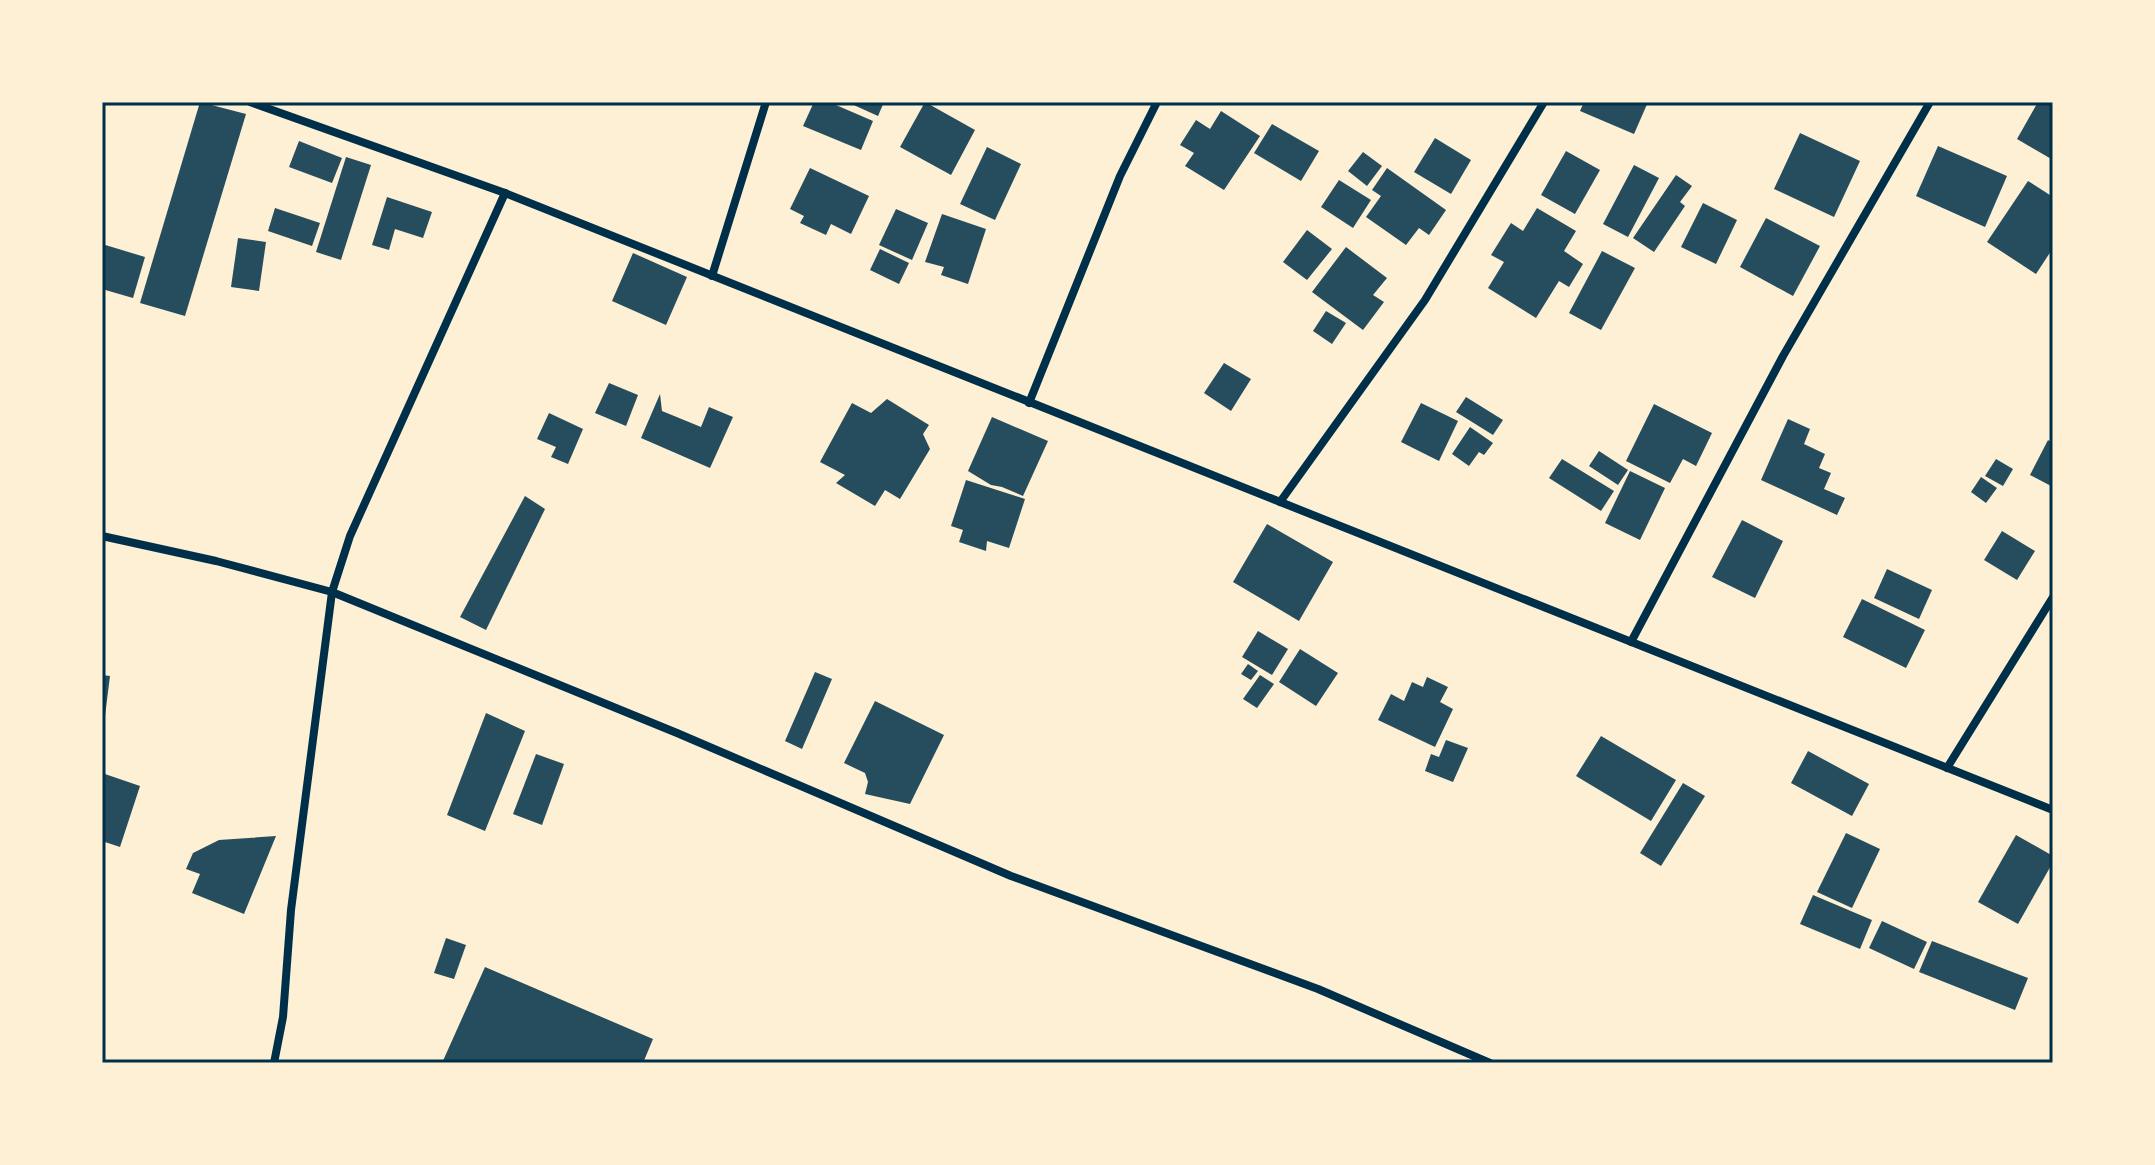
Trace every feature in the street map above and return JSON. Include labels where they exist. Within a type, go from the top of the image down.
[{"type":"street","points":[[250,102],[505,193],[2053,810]]},
{"type":"street","points":[[712,276],[766,102]]},
{"type":"street","points":[[1029,403],[1120,176],[1157,102]]},
{"type":"street","points":[[1280,502],[1425,300],[1544,102]]},
{"type":"street","points":[[1631,642],[1783,356],[1930,102]]},
{"type":"street","points":[[274,1063],[283,1017],[291,910],[332,592],[350,536],[505,193]]},
{"type":"street","points":[[102,536],[216,561],[332,592],[677,733],[1011,876],[1318,989],[1490,1063]]},
{"type":"street","points":[[1947,768],[2053,597]]},
{"type":"building","points":[[200,102],[246,114],[185,316],[140,303]]},
{"type":"building","points":[[814,102],[829,102],[873,121],[861,150],[803,126]]},
{"type":"building","points":[[847,102],[884,102],[878,116]]},
{"type":"building","points":[[925,102],[975,130],[951,175],[900,147]]},
{"type":"building","points":[[1584,102],[1648,102],[1634,134],[1580,111]]},
{"type":"building","points":[[2038,102],[2053,102],[2053,160],[2017,139]]},
{"type":"building","points":[[1221,111],[1260,136],[1224,190],[1185,166],[1194,153],[1180,145],[1196,120],[1210,129]]},
{"type":"building","points":[[1272,124],[1319,151],[1301,181],[1254,153]]},
{"type":"building","points":[[1800,133],[1860,161],[1834,217],[1774,189]]},
{"type":"building","points":[[1435,138],[1471,160],[1451,194],[1414,172]]},
{"type":"building","points":[[299,141],[342,158],[332,183],[289,167]]},
{"type":"building","points":[[1938,146],[2007,176],[1985,227],[1916,196]]},
{"type":"building","points":[[987,147],[1021,164],[995,220],[960,204]]},
{"type":"building","points":[[1566,151],[1600,170],[1575,214],[1541,195]]},
{"type":"building","points":[[1363,152],[1382,166],[1367,186],[1348,171]]},
{"type":"building","points":[[346,157],[371,165],[341,260],[316,252]]},
{"type":"building","points":[[1634,165],[1659,178],[1628,237],[1603,224]]},
{"type":"building","points":[[810,168],[869,196],[851,234],[831,224],[826,235],[800,223],[804,216],[790,209]]},
{"type":"building","points":[[1387,168],[1446,210],[1429,235],[1419,228],[1406,245],[1366,217],[1381,196],[1372,190]]},
{"type":"building","points":[[1676,175],[1692,186],[1680,202],[1685,206],[1654,252],[1633,238]]},
{"type":"building","points":[[1339,180],[1371,200],[1353,228],[1321,207]]},
{"type":"building","points":[[2028,181],[2053,197],[2053,248],[2036,274],[1987,242]]},
{"type":"building","points":[[387,197],[432,212],[423,238],[395,229],[389,250],[372,245]]},
{"type":"building","points":[[1703,203],[1737,220],[1716,264],[1681,247]]},
{"type":"building","points":[[275,208],[320,223],[312,246],[268,231]]},
{"type":"building","points":[[1537,208],[1576,231],[1564,251],[1583,264],[1569,287],[1559,281],[1536,318],[1488,288],[1504,262],[1491,255],[1511,223],[1523,231]]},
{"type":"building","points":[[896,209],[928,223],[912,260],[879,245]]},
{"type":"building","points":[[942,214],[986,229],[968,284],[941,275],[944,267],[925,262]]},
{"type":"building","points":[[1766,218],[1820,246],[1793,296],[1740,267]]},
{"type":"building","points":[[1307,230],[1332,249],[1307,280],[1283,262]]},
{"type":"building","points":[[238,238],[266,242],[259,291],[231,287]]},
{"type":"building","points":[[102,244],[145,257],[133,298],[102,289]]},
{"type":"building","points":[[1346,247],[1387,278],[1373,295],[1384,302],[1363,330],[1312,292]]},
{"type":"building","points":[[880,249],[909,263],[899,284],[870,270]]},
{"type":"building","points":[[1602,251],[1635,268],[1601,330],[1569,313]]},
{"type":"building","points":[[633,253],[687,277],[666,325],[612,301]]},
{"type":"building","points":[[1326,311],[1346,323],[1332,344],[1313,331]]},
{"type":"building","points":[[1224,363],[1251,379],[1231,411],[1204,393]]},
{"type":"building","points":[[609,383],[638,395],[626,426],[595,413]]},
{"type":"building","points":[[660,394],[662,411],[701,427],[709,407],[733,417],[710,468],[641,438]]},
{"type":"building","points":[[1466,397],[1503,420],[1493,435],[1456,412]]},
{"type":"building","points":[[887,399],[929,425],[923,434],[930,449],[900,499],[885,490],[875,506],[836,483],[845,475],[820,462],[852,403],[871,413]]},
{"type":"building","points":[[1421,403],[1458,421],[1439,461],[1401,442]]},
{"type":"building","points":[[1654,404],[1712,433],[1696,466],[1683,459],[1670,483],[1626,461]]},
{"type":"building","points":[[549,413],[583,429],[568,464],[551,457],[556,447],[537,439]]},
{"type":"building","points":[[992,417],[1048,441],[1023,496],[991,485],[968,471]]},
{"type":"building","points":[[1788,419],[1810,429],[1804,444],[1825,454],[1819,468],[1831,473],[1824,489],[1845,498],[1837,515],[1761,480]]},
{"type":"building","points":[[1470,427],[1493,443],[1484,455],[1479,452],[1469,466],[1452,454]]},
{"type":"building","points":[[2048,440],[2053,443],[2053,487],[2030,475]]},
{"type":"building","points":[[1599,451],[1628,470],[1618,485],[1589,466]]},
{"type":"building","points":[[1562,459],[1614,491],[1601,511],[1549,478]]},
{"type":"building","points":[[1996,459],[2013,469],[2003,486],[1985,476]]},
{"type":"building","points":[[1630,471],[1665,488],[1640,540],[1605,523]]},
{"type":"building","points":[[1981,477],[1997,488],[1986,503],[1971,492]]},
{"type":"building","points":[[966,480],[1025,499],[1009,548],[987,541],[986,551],[959,542],[963,530],[951,526]]},
{"type":"building","points":[[525,496],[545,509],[486,630],[460,617]]},
{"type":"building","points":[[1742,520],[1783,541],[1755,598],[1712,577]]},
{"type":"building","points":[[1267,524],[1333,562],[1299,621],[1233,582]]},
{"type":"building","points":[[2002,531],[2035,551],[2017,580],[1984,560]]},
{"type":"building","points":[[1887,569],[1932,590],[1919,619],[1874,598]]},
{"type":"building","points":[[1862,599],[1925,630],[1906,668],[1843,637]]},
{"type":"building","points":[[1258,631],[1288,649],[1272,675],[1242,657]]},
{"type":"building","points":[[1300,649],[1338,673],[1316,706],[1279,682]]},
{"type":"building","points":[[1248,664],[1258,671],[1251,680],[1241,674]]},
{"type":"building","points":[[815,672],[832,679],[802,749],[785,741]]},
{"type":"building","points":[[102,675],[110,676],[104,724],[102,724]]},
{"type":"building","points":[[1260,675],[1274,684],[1257,708],[1243,699]]},
{"type":"building","points":[[1427,677],[1448,687],[1440,702],[1453,709],[1435,747],[1378,720],[1391,694],[1404,701],[1412,682],[1423,687]]},
{"type":"building","points":[[875,701],[944,735],[910,804],[865,794],[868,782],[865,773],[844,763]]},
{"type":"building","points":[[486,713],[525,731],[485,831],[447,815]]},
{"type":"building","points":[[1601,736],[1676,780],[1651,821],[1576,776]]},
{"type":"building","points":[[1446,740],[1468,748],[1453,782],[1425,771],[1431,754],[1439,757]]},
{"type":"building","points":[[1808,751],[1869,784],[1852,816],[1791,783]]},
{"type":"building","points":[[536,754],[564,764],[542,825],[513,814]]},
{"type":"building","points":[[102,773],[140,786],[120,847],[102,841],[105,801],[102,800]]},
{"type":"building","points":[[1683,783],[1705,796],[1661,866],[1640,853]]},
{"type":"building","points":[[1846,833],[1880,849],[1852,908],[1817,892]]},
{"type":"building","points":[[2016,835],[2053,856],[2053,862],[2018,924],[1978,902]]},
{"type":"building","points":[[276,836],[244,914],[192,893],[200,874],[186,869],[193,853],[219,840]]},
{"type":"building","points":[[1813,895],[1872,920],[1860,949],[1800,924]]},
{"type":"building","points":[[1882,921],[1927,942],[1914,969],[1869,948]]},
{"type":"building","points":[[446,938],[466,945],[454,979],[434,973]]},
{"type":"building","points":[[1932,941],[2028,978],[2015,1010],[1919,972]]},
{"type":"building","points":[[485,967],[653,1039],[643,1063],[442,1063]]}]
